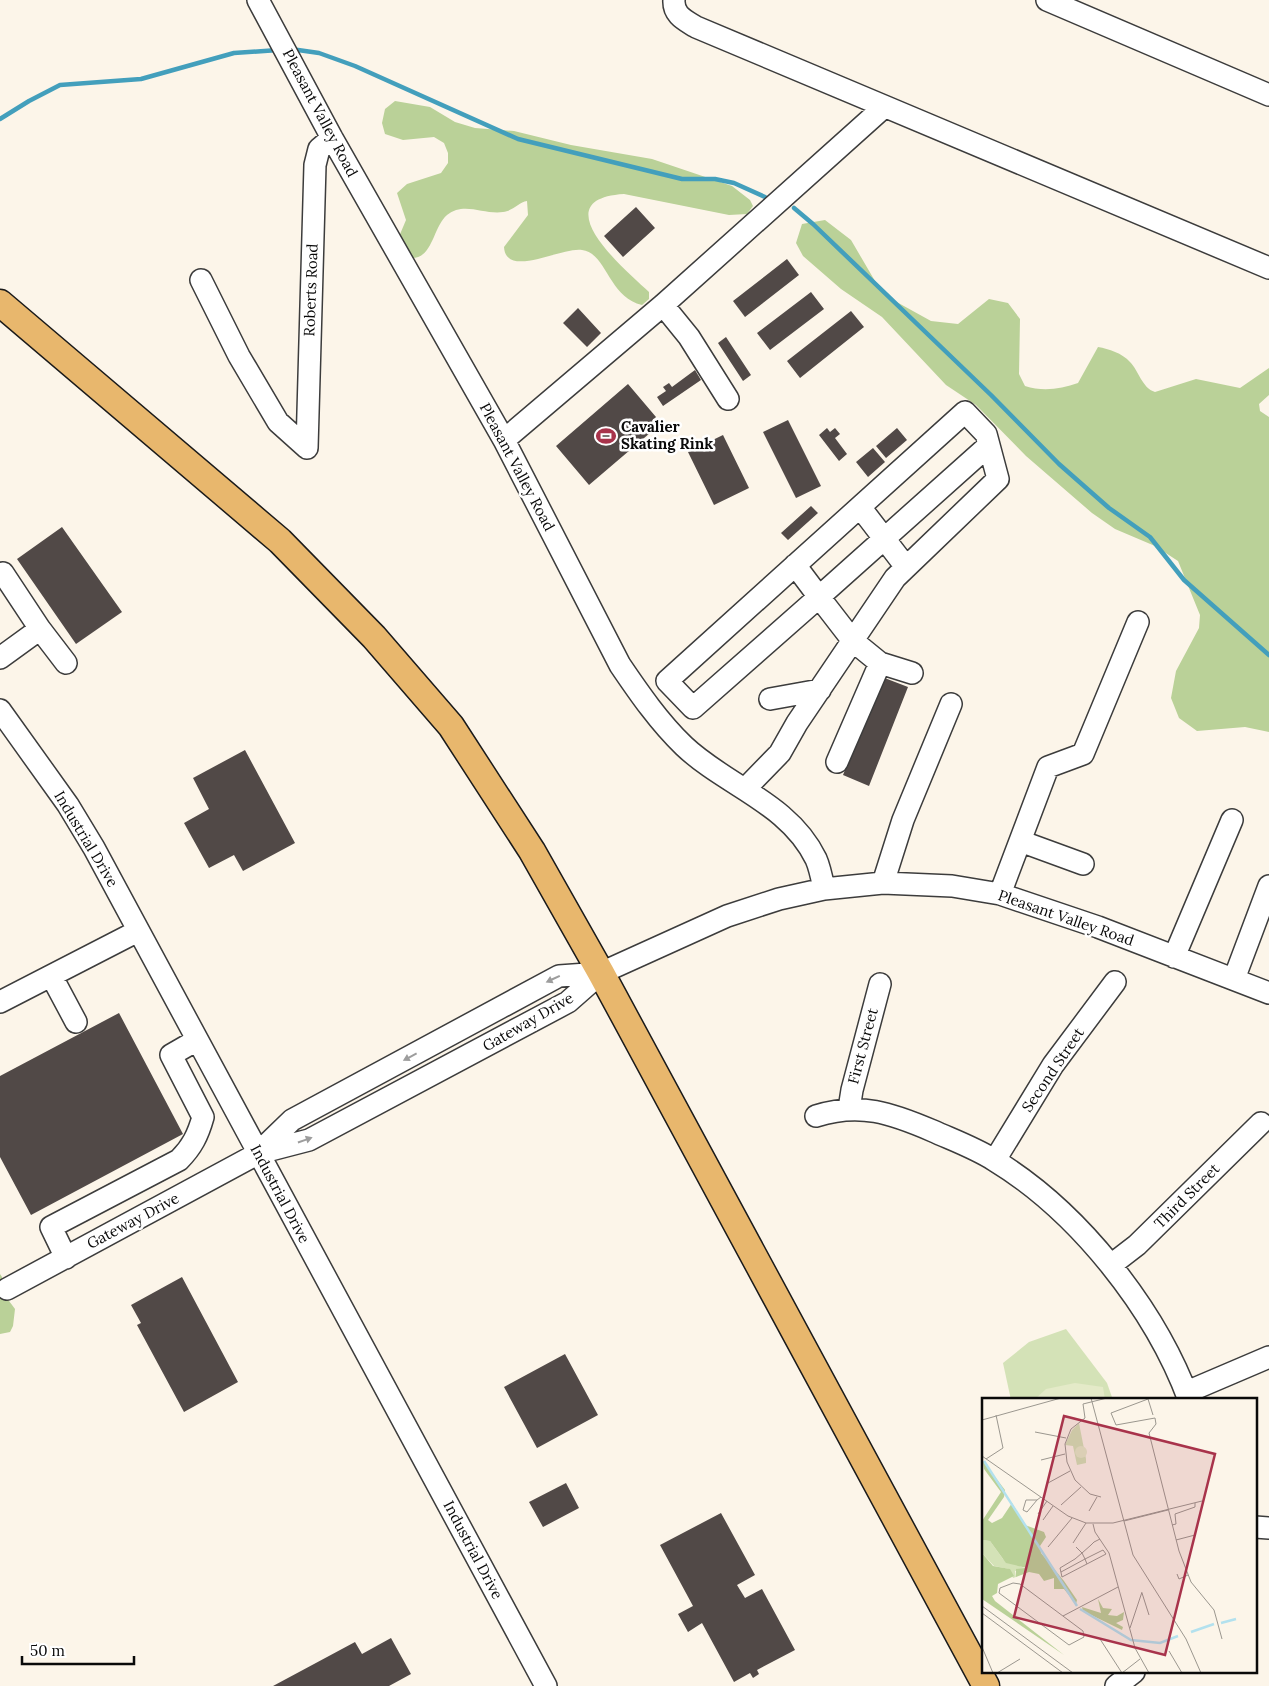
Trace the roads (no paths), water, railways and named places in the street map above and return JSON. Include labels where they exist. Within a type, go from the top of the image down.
[{"type":"main road","points":[[0,303],[280,541],[374,637],[451,726],[532,851],[601,973],[986,1686]]},
{"type":"street","name":"Pleasant Valley Road","points":[[258,0],[332,138],[504,440],[620,665],[640,695],[684,746],[706,764],[745,789],[796,828],[817,861],[824,889]]},
{"type":"street","points":[[674,0],[673,7],[681,18],[696,26],[1269,268]]},
{"type":"street","points":[[1046,0],[1269,95]]},
{"type":"street","points":[[504,440],[664,305],[884,107]]},
{"type":"street","name":"Roberts Road","points":[[201,280],[239,356],[278,422],[307,448],[315,165],[319,149],[332,138]]},
{"type":"street","points":[[664,305],[689,337],[728,399]]},
{"type":"street","points":[[745,789],[780,754],[820,690],[895,578],[998,478],[986,434],[965,412],[668,681],[693,708],[988,446]]},
{"type":"street","points":[[860,507],[906,567]]},
{"type":"street","points":[[796,565],[853,641],[880,663],[912,673]]},
{"type":"street","points":[[3,573],[40,629],[66,663]]},
{"type":"street","points":[[1000,894],[1048,767],[1083,754],[1138,622]]},
{"type":"street","points":[[0,658],[40,629]]},
{"type":"street","points":[[837,762],[880,663]]},
{"type":"street","points":[[770,699],[820,690]]},
{"type":"street","points":[[883,883],[903,820],[951,704]]},
{"type":"street","name":"Industrial Drive","points":[[0,710],[68,805],[138,930],[546,1686]]},
{"type":"street","points":[[1174,957],[1232,820]]},
{"type":"street","points":[[1020,841],[1083,864]]},
{"type":"street","name":"Pleasant Valley Road","points":[[601,973],[727,916],[779,899],[824,889],[883,883],[952,886],[1000,894],[1040,906],[1269,993]]},
{"type":"street","points":[[1234,979],[1269,886]]},
{"type":"street","points":[[0,1002],[52,977],[138,930]]},
{"type":"street","name":"Gateway Drive","points":[[7,1289],[258,1153],[309,1140],[568,1002],[601,973]]},
{"type":"street","points":[[52,977],[76,1022]]},
{"type":"street","name":"Second Street","points":[[995,1160],[1053,1065],[1115,982]]},
{"type":"street","name":"First Street","points":[[849,1109],[852,1090],[880,984]]},
{"type":"street","points":[[66,1258],[51,1227],[178,1160],[188,1151],[199,1134],[203,1117],[170,1056],[198,1040]]},
{"type":"street","points":[[816,1116],[849,1109],[874,1110],[911,1122],[972,1147],[995,1160],[1053,1204],[1111,1265],[1154,1326],[1188,1396],[1269,1357]]},
{"type":"street","name":"Third Street","points":[[1111,1265],[1137,1246],[1261,1123]]},
{"type":"street","points":[[1256,1526],[1269,1528]]},
{"type":"street","points":[[1116,1686],[1131,1674]]},
{"type":"waterway","points":[[291,49],[319,53],[355,66],[518,139],[682,179],[715,179],[734,183],[765,197]]},
{"type":"waterway","points":[[0,119],[60,85],[141,79],[234,53],[278,50]]},
{"type":"waterway","points":[[794,208],[991,395],[1059,464],[1109,508],[1150,537],[1184,580],[1269,655]]},
{"type":"place","name":"Cavalier Skating Rink","points":[[606,436]]}]
